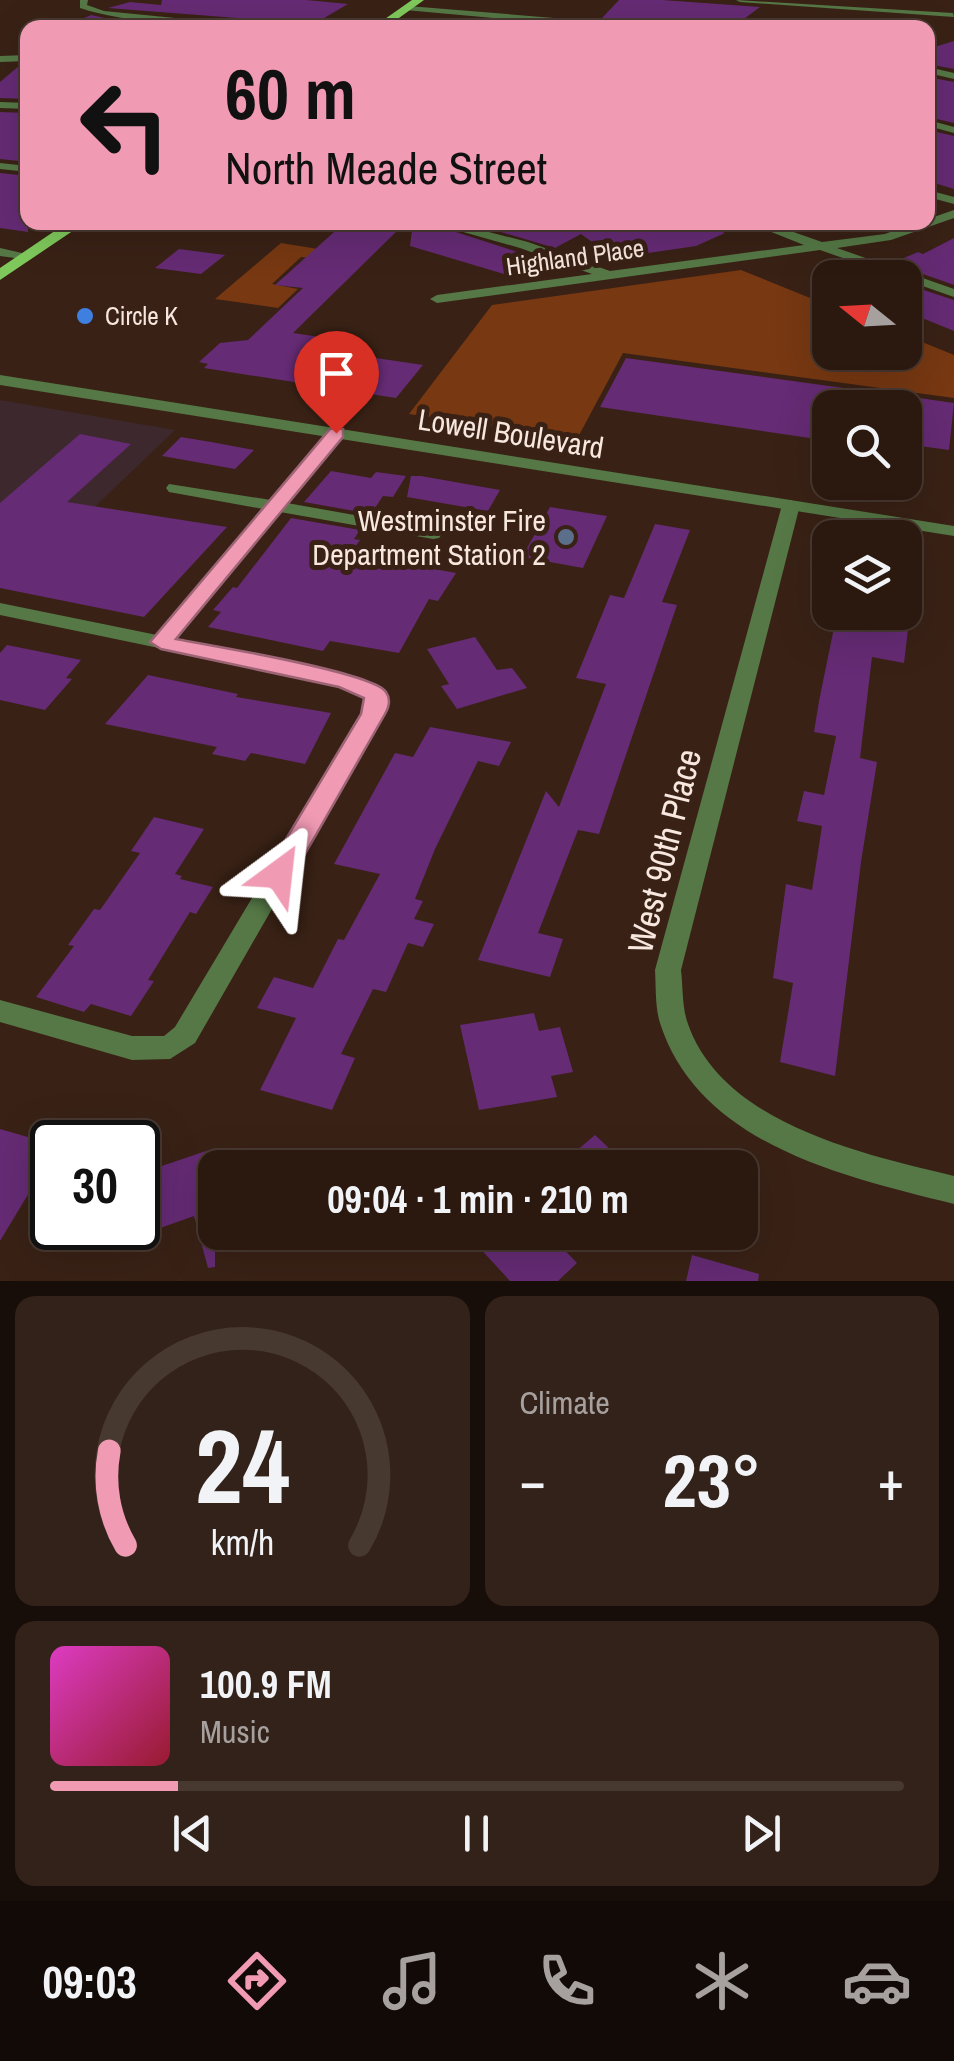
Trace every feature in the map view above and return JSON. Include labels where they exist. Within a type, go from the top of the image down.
[{"type":"main road","points":[[388,20],[411,3]]},
{"type":"main road","points":[[0,274],[68,230]]},
{"type":"street","points":[[740,0],[954,16]]},
{"type":"street","points":[[411,3],[567,20]]},
{"type":"street","points":[[85,4],[113,14],[182,20]]},
{"type":"street","points":[[464,230],[607,274]]},
{"type":"street","points":[[774,230],[954,293]]},
{"type":"street","name":"Highland Place","points":[[437,299],[898,236],[913,230]]},
{"type":"street","points":[[0,252],[29,256]]},
{"type":"street","name":"Lowell Boulevard","points":[[0,380],[954,531]]},
{"type":"street","points":[[161,642],[336,433]]},
{"type":"street","points":[[175,488],[433,534]]},
{"type":"street","name":"West 90th Place","points":[[791,505],[668,970],[667,989],[675,1027],[694,1064],[739,1111],[800,1145],[954,1190]]},
{"type":"street","points":[[0,609],[346,682],[376,694],[378,704],[185,1035],[170,1046],[132,1048],[0,1012]]},
{"type":"shaded area","points":[[281,243],[367,257],[359,264],[301,257],[272,284],[298,289],[278,308],[215,299]]},
{"type":"shaded area","points":[[741,270],[812,299],[812,370],[922,370],[922,342],[954,355],[954,398],[922,394],[922,390],[895,390],[623,353],[577,439],[409,414],[492,305]]},
{"type":"shaded area","points":[[0,400],[175,430],[59,541],[0,529]]},
{"type":"building","points":[[162,0],[306,0],[348,4],[321,20],[262,20],[108,8],[130,2],[161,5]]},
{"type":"building","points":[[619,0],[760,7],[743,20],[602,18]]},
{"type":"building","points":[[91,15],[114,20],[79,20]]},
{"type":"building","points":[[954,41],[954,69],[935,65],[935,47]]},
{"type":"building","points":[[20,65],[20,99],[0,98],[0,82]]},
{"type":"building","points":[[935,78],[954,82],[954,123],[935,119]]},
{"type":"building","points":[[0,112],[20,113],[20,161],[0,159]]},
{"type":"building","points":[[935,132],[954,136],[954,189],[935,183]]},
{"type":"building","points":[[0,173],[20,175],[20,230],[28,232],[0,228]]},
{"type":"building","points":[[336,230],[397,231],[293,333],[340,340],[329,351],[423,365],[396,398],[204,368],[208,364],[199,362],[220,343],[248,340],[303,288],[275,285]]},
{"type":"building","points":[[412,230],[450,230],[536,258],[504,274],[410,246]]},
{"type":"building","points":[[494,230],[725,233],[696,246],[614,258],[581,234],[555,248]]},
{"type":"building","points":[[954,238],[954,285],[922,274],[922,260],[899,260],[918,252],[923,254]]},
{"type":"building","points":[[179,249],[225,255],[201,274],[155,268]]},
{"type":"building","points":[[922,290],[954,300],[954,331],[922,318]]},
{"type":"building","points":[[626,358],[858,390],[812,390],[812,438],[600,407]]},
{"type":"building","points":[[922,398],[954,403],[949,450],[922,446]]},
{"type":"building","points":[[80,434],[131,444],[67,502],[227,527],[144,617],[0,588],[0,503]]},
{"type":"building","points":[[181,437],[254,450],[235,469],[162,456]]},
{"type":"building","points":[[331,471],[371,478],[376,472],[406,476],[393,497],[383,496],[371,514],[304,502]]},
{"type":"building","points":[[411,476],[500,490],[488,511],[407,497]]},
{"type":"building","name":"Westminster Fire Department Station 2","points":[[550,507],[607,516],[583,568],[522,557]]},
{"type":"building","points":[[291,518],[360,530],[354,539],[360,540],[351,553],[456,573],[438,601],[429,599],[399,653],[330,641],[323,651],[208,627],[221,612],[213,610],[233,587],[237,588]]},
{"type":"building","points":[[655,524],[690,530],[662,602],[677,605],[599,834],[578,830],[538,933],[563,939],[550,977],[478,960],[546,791],[559,807],[606,684],[576,678],[610,595],[624,598]]},
{"type":"building","points":[[834,630],[908,630],[904,663],[872,657],[860,758],[877,762],[835,1076],[780,1062],[793,983],[773,978],[786,884],[812,890],[822,826],[797,821],[804,791],[824,795],[836,736],[814,732]]},
{"type":"building","points":[[475,637],[497,670],[512,668],[527,688],[457,709],[441,686],[449,684],[427,649]]},
{"type":"building","points":[[7,645],[81,660],[66,678],[72,679],[45,710],[0,700],[0,653]]},
{"type":"building","points":[[148,675],[238,694],[236,697],[331,713],[305,764],[251,753],[245,761],[212,754],[217,747],[105,724]]},
{"type":"building","points":[[430,727],[511,742],[499,766],[478,761],[435,849],[415,899],[423,901],[414,919],[434,924],[423,947],[408,943],[386,992],[373,989],[341,1054],[355,1058],[332,1110],[260,1090],[296,1018],[257,1008],[274,977],[313,988],[338,939],[344,940],[380,874],[334,864],[395,753],[413,757]]},
{"type":"building","points":[[154,817],[204,829],[175,874],[182,876],[180,879],[213,887],[196,914],[190,912],[148,980],[154,981],[131,1016],[91,1004],[84,1012],[36,997],[74,946],[68,945],[94,909],[100,910],[140,853],[131,851]]},
{"type":"building","points":[[534,1013],[539,1031],[560,1027],[573,1072],[551,1076],[557,1097],[479,1110],[460,1025]]},
{"type":"building","points":[[0,1129],[30,1138],[30,1191],[0,1241]]},
{"type":"building","points":[[595,1135],[611,1150],[577,1150]]},
{"type":"building","points":[[198,1154],[198,1231],[194,1216],[160,1228],[160,1167]]},
{"type":"building","points":[[203,1250],[215,1250],[215,1267],[208,1268]]},
{"type":"building","points":[[482,1250],[564,1250],[577,1263],[558,1281],[510,1281]]},
{"type":"building","points":[[692,1255],[759,1274],[758,1281],[686,1281]]},
{"type":"place","name":"Circle K","points":[[85,316]]},
{"type":"place","name":"Westminster Fire Department Station 2","points":[[566,537]]},
{"type":"route","points":[[279,874],[373,714],[378,704],[376,694],[346,682],[161,642],[336,433]]}]
